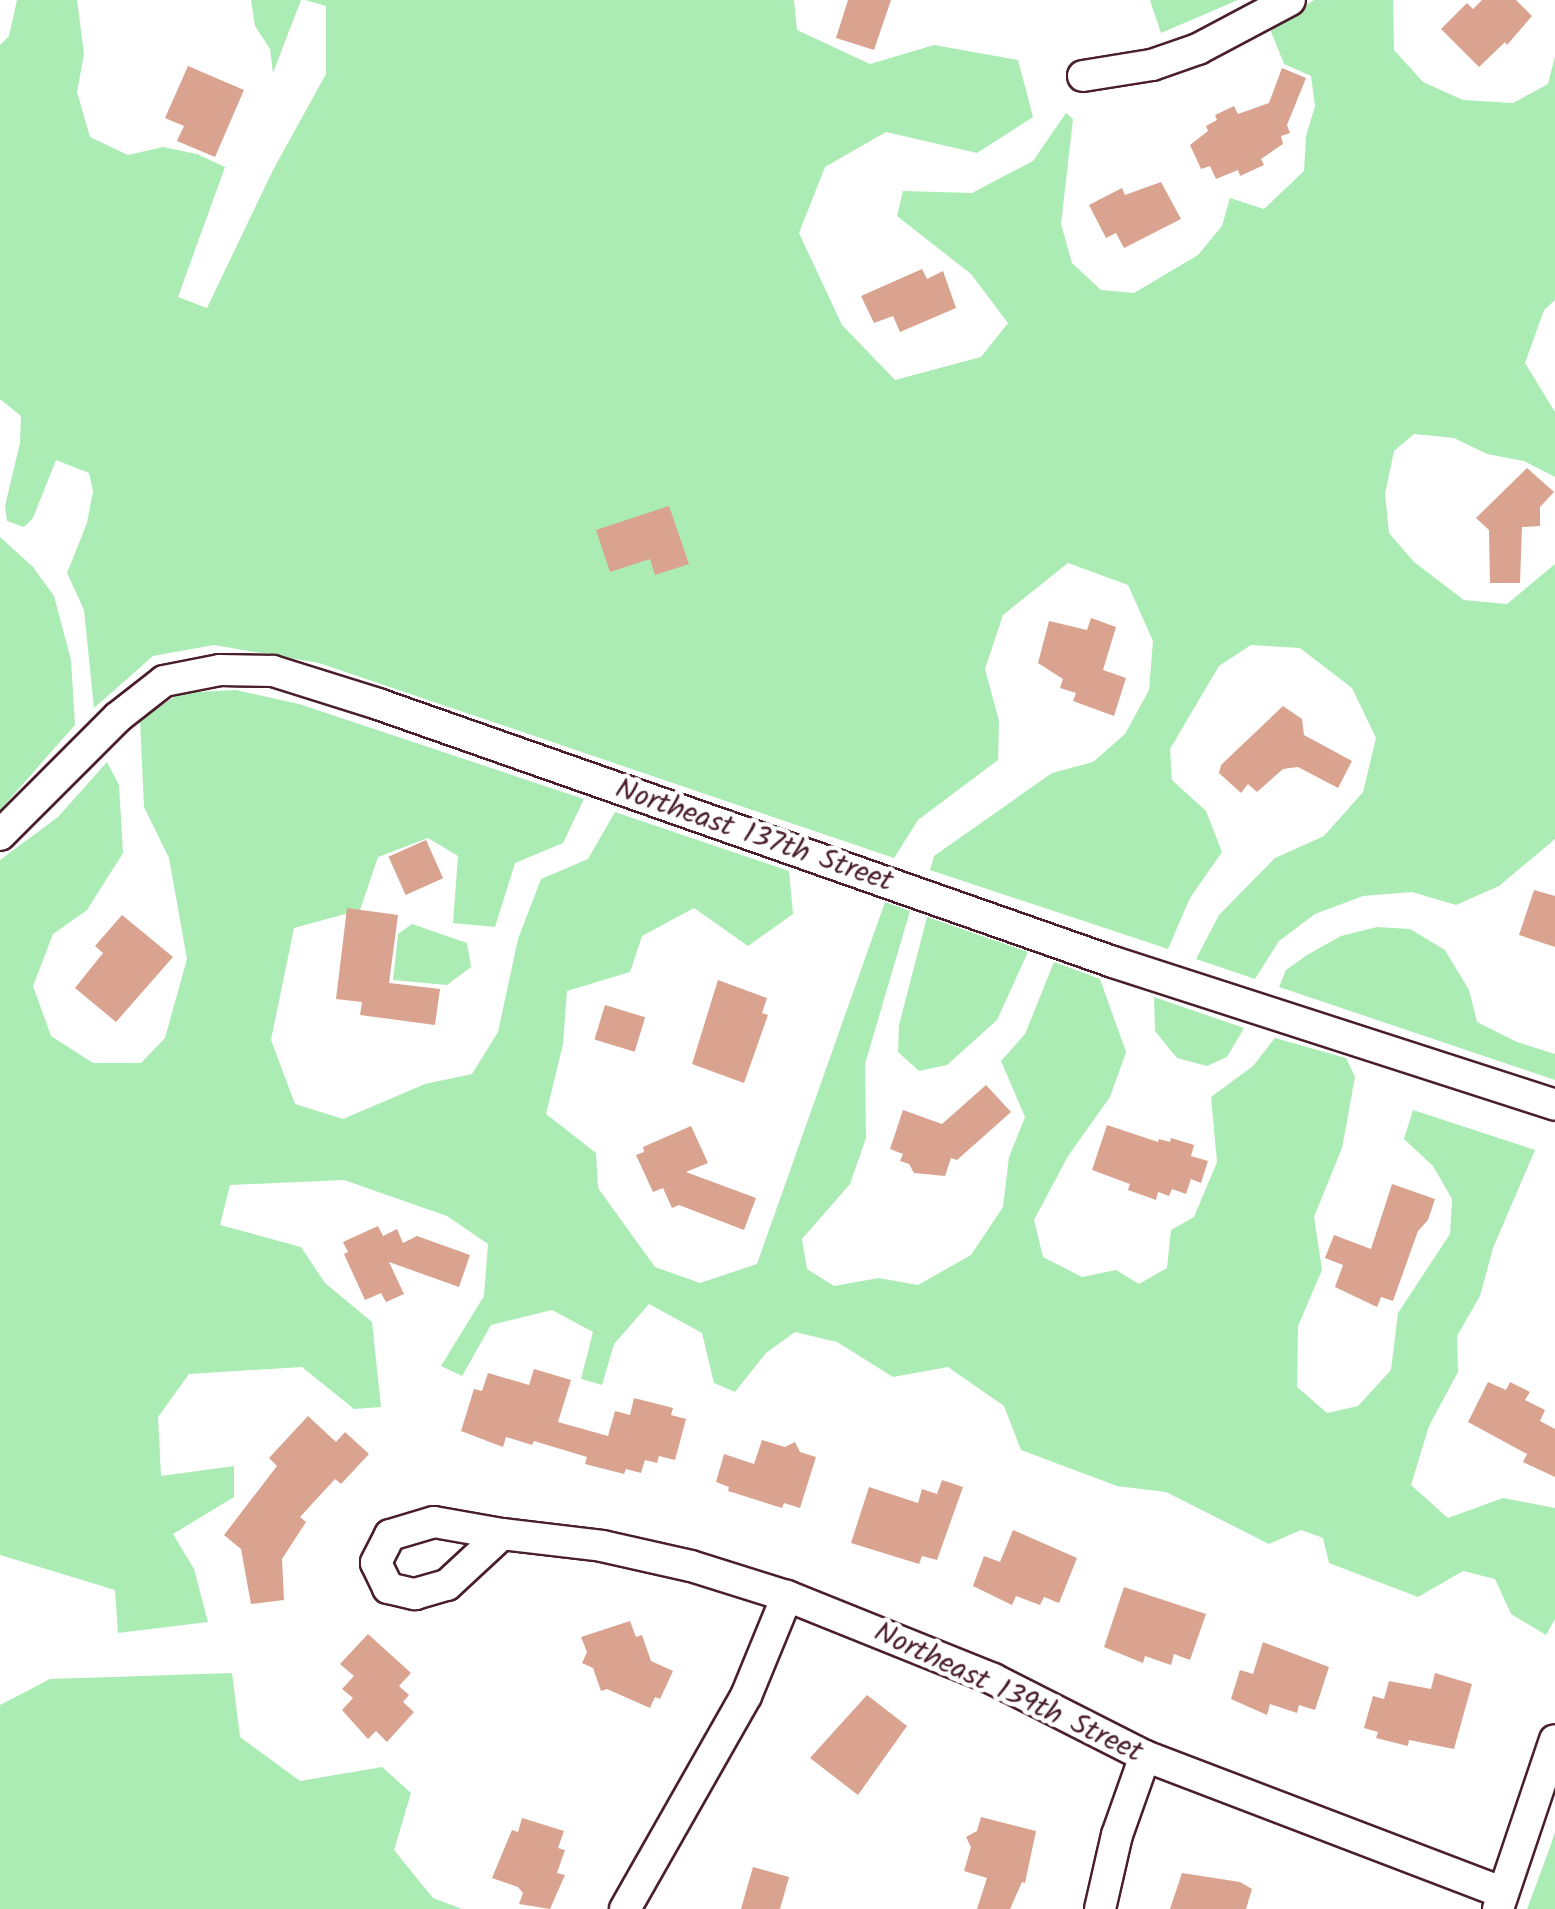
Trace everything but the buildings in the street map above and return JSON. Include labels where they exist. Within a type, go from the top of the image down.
[{"type":"street","points":[[1083,76],[1152,65],[1198,49],[1290,0]]},
{"type":"street","name":"Northeast 137th Street","points":[[0,835],[118,717],[164,681],[220,670],[273,672],[378,704],[1113,962],[1555,1105]]},
{"type":"street","name":"Northeast 139th Street","points":[[502,1534],[602,1546],[691,1566],[787,1596],[993,1679],[1145,1756],[1500,1901]]},
{"type":"street","points":[[626,1909],[746,1696],[787,1596]]},
{"type":"street","points":[[1500,1901],[1555,1740]]},
{"type":"street","points":[[1100,1909],[1117,1835],[1145,1756]]},
{"type":"green space","points":[[17,0],[77,0],[84,54],[77,92],[90,137],[128,155],[163,147],[197,154],[225,167],[178,297],[207,308],[273,170],[326,74],[326,6],[305,0],[794,0],[797,30],[870,64],[934,45],[1018,60],[1033,117],[977,153],[886,132],[825,167],[799,233],[842,325],[895,380],[981,357],[1008,323],[971,274],[897,216],[903,191],[972,193],[1033,161],[1066,113],[1073,119],[1061,224],[1072,263],[1101,290],[1134,293],[1198,255],[1222,226],[1230,198],[1264,209],[1304,171],[1306,136],[1315,106],[1311,76],[1284,64],[1270,29],[1314,0],[1393,0],[1394,50],[1423,82],[1463,100],[1513,103],[1548,84],[1555,56],[1555,300],[1544,310],[1525,363],[1555,412],[1555,477],[1524,461],[1487,454],[1454,438],[1414,434],[1394,451],[1385,494],[1389,533],[1414,562],[1464,600],[1507,604],[1555,564],[1555,839],[1499,886],[1456,905],[1412,892],[1363,896],[1315,914],[1279,941],[1255,979],[1196,959],[1219,915],[1275,858],[1324,836],[1363,792],[1376,738],[1352,688],[1300,648],[1251,645],[1219,666],[1170,749],[1172,780],[1206,811],[1222,852],[1190,898],[1168,949],[930,870],[934,856],[1052,773],[1093,762],[1125,734],[1149,690],[1153,641],[1128,585],[1068,563],[1003,615],[985,669],[999,721],[998,760],[918,820],[894,858],[319,663],[214,645],[153,656],[94,708],[84,610],[67,573],[87,523],[93,491],[89,473],[56,460],[33,518],[24,527],[7,521],[5,506],[20,443],[21,416],[0,399],[0,45],[9,36]]},
{"type":"green space","points":[[251,0],[301,0],[273,73],[270,49],[255,26]]},
{"type":"green space","points":[[1150,0],[1238,0],[1161,33]]},
{"type":"green space","points":[[0,537],[33,567],[54,596],[71,660],[75,725],[0,810]]},
{"type":"green space","points":[[236,690],[299,704],[584,799],[563,843],[515,863],[495,927],[453,923],[458,856],[428,838],[378,857],[360,910],[294,928],[271,1040],[295,1104],[343,1119],[425,1084],[472,1074],[498,1032],[518,939],[541,879],[588,859],[615,812],[789,871],[793,914],[748,946],[694,908],[642,936],[630,972],[567,991],[563,1044],[546,1114],[596,1153],[598,1188],[655,1267],[700,1283],[757,1264],[885,902],[910,911],[865,1064],[866,1138],[850,1184],[802,1239],[807,1269],[834,1286],[879,1278],[918,1285],[971,1255],[1003,1207],[1009,1157],[1025,1117],[1001,1061],[1025,1034],[1054,962],[1100,979],[1126,1052],[1110,1097],[1068,1156],[1034,1220],[1043,1257],[1082,1277],[1116,1270],[1139,1284],[1167,1268],[1171,1230],[1194,1217],[1217,1162],[1211,1097],[1253,1066],[1275,1038],[1346,1058],[1355,1077],[1342,1148],[1314,1217],[1322,1270],[1298,1326],[1297,1387],[1327,1413],[1358,1406],[1391,1370],[1398,1313],[1450,1234],[1452,1199],[1433,1166],[1404,1139],[1413,1110],[1535,1150],[1493,1248],[1480,1296],[1457,1336],[1458,1372],[1429,1426],[1411,1485],[1448,1518],[1503,1498],[1555,1508],[1555,1619],[1546,1635],[1511,1614],[1495,1579],[1463,1571],[1418,1597],[1329,1563],[1323,1538],[1301,1530],[1269,1544],[1166,1492],[1117,1486],[1021,1450],[1004,1406],[948,1367],[893,1377],[837,1342],[795,1332],[766,1353],[735,1392],[714,1383],[702,1333],[649,1304],[614,1344],[602,1385],[581,1379],[593,1332],[552,1310],[491,1325],[462,1376],[441,1366],[484,1296],[488,1244],[447,1216],[344,1180],[230,1185],[220,1225],[301,1247],[325,1283],[372,1322],[381,1407],[354,1409],[302,1367],[189,1374],[158,1417],[161,1476],[234,1466],[234,1497],[173,1534],[194,1569],[208,1622],[118,1633],[115,1590],[0,1555],[0,860],[58,817],[107,762],[119,785],[123,853],[87,910],[53,934],[33,986],[51,1036],[93,1063],[141,1063],[165,1038],[187,959],[169,858],[144,807],[140,720],[180,693]]},
{"type":"green space","points":[[927,917],[1028,952],[997,1020],[947,1065],[919,1071],[898,1052],[899,1025]]},
{"type":"green space","points":[[412,924],[467,943],[471,967],[447,985],[393,980],[398,934]]},
{"type":"green space","points":[[1377,927],[1410,929],[1445,950],[1469,990],[1477,1022],[1517,1042],[1555,1054],[1555,1080],[1279,987],[1286,970],[1307,955],[1341,936]]},
{"type":"green space","points":[[1154,997],[1244,1028],[1227,1057],[1207,1066],[1177,1058],[1155,1031]]},
{"type":"green space","points":[[232,1673],[240,1737],[300,1781],[382,1767],[411,1793],[394,1850],[433,1898],[462,1909],[0,1909],[0,1705],[50,1679]]},
{"type":"green space","points":[[1555,1832],[1555,1909],[1527,1909],[1549,1850]]}]
